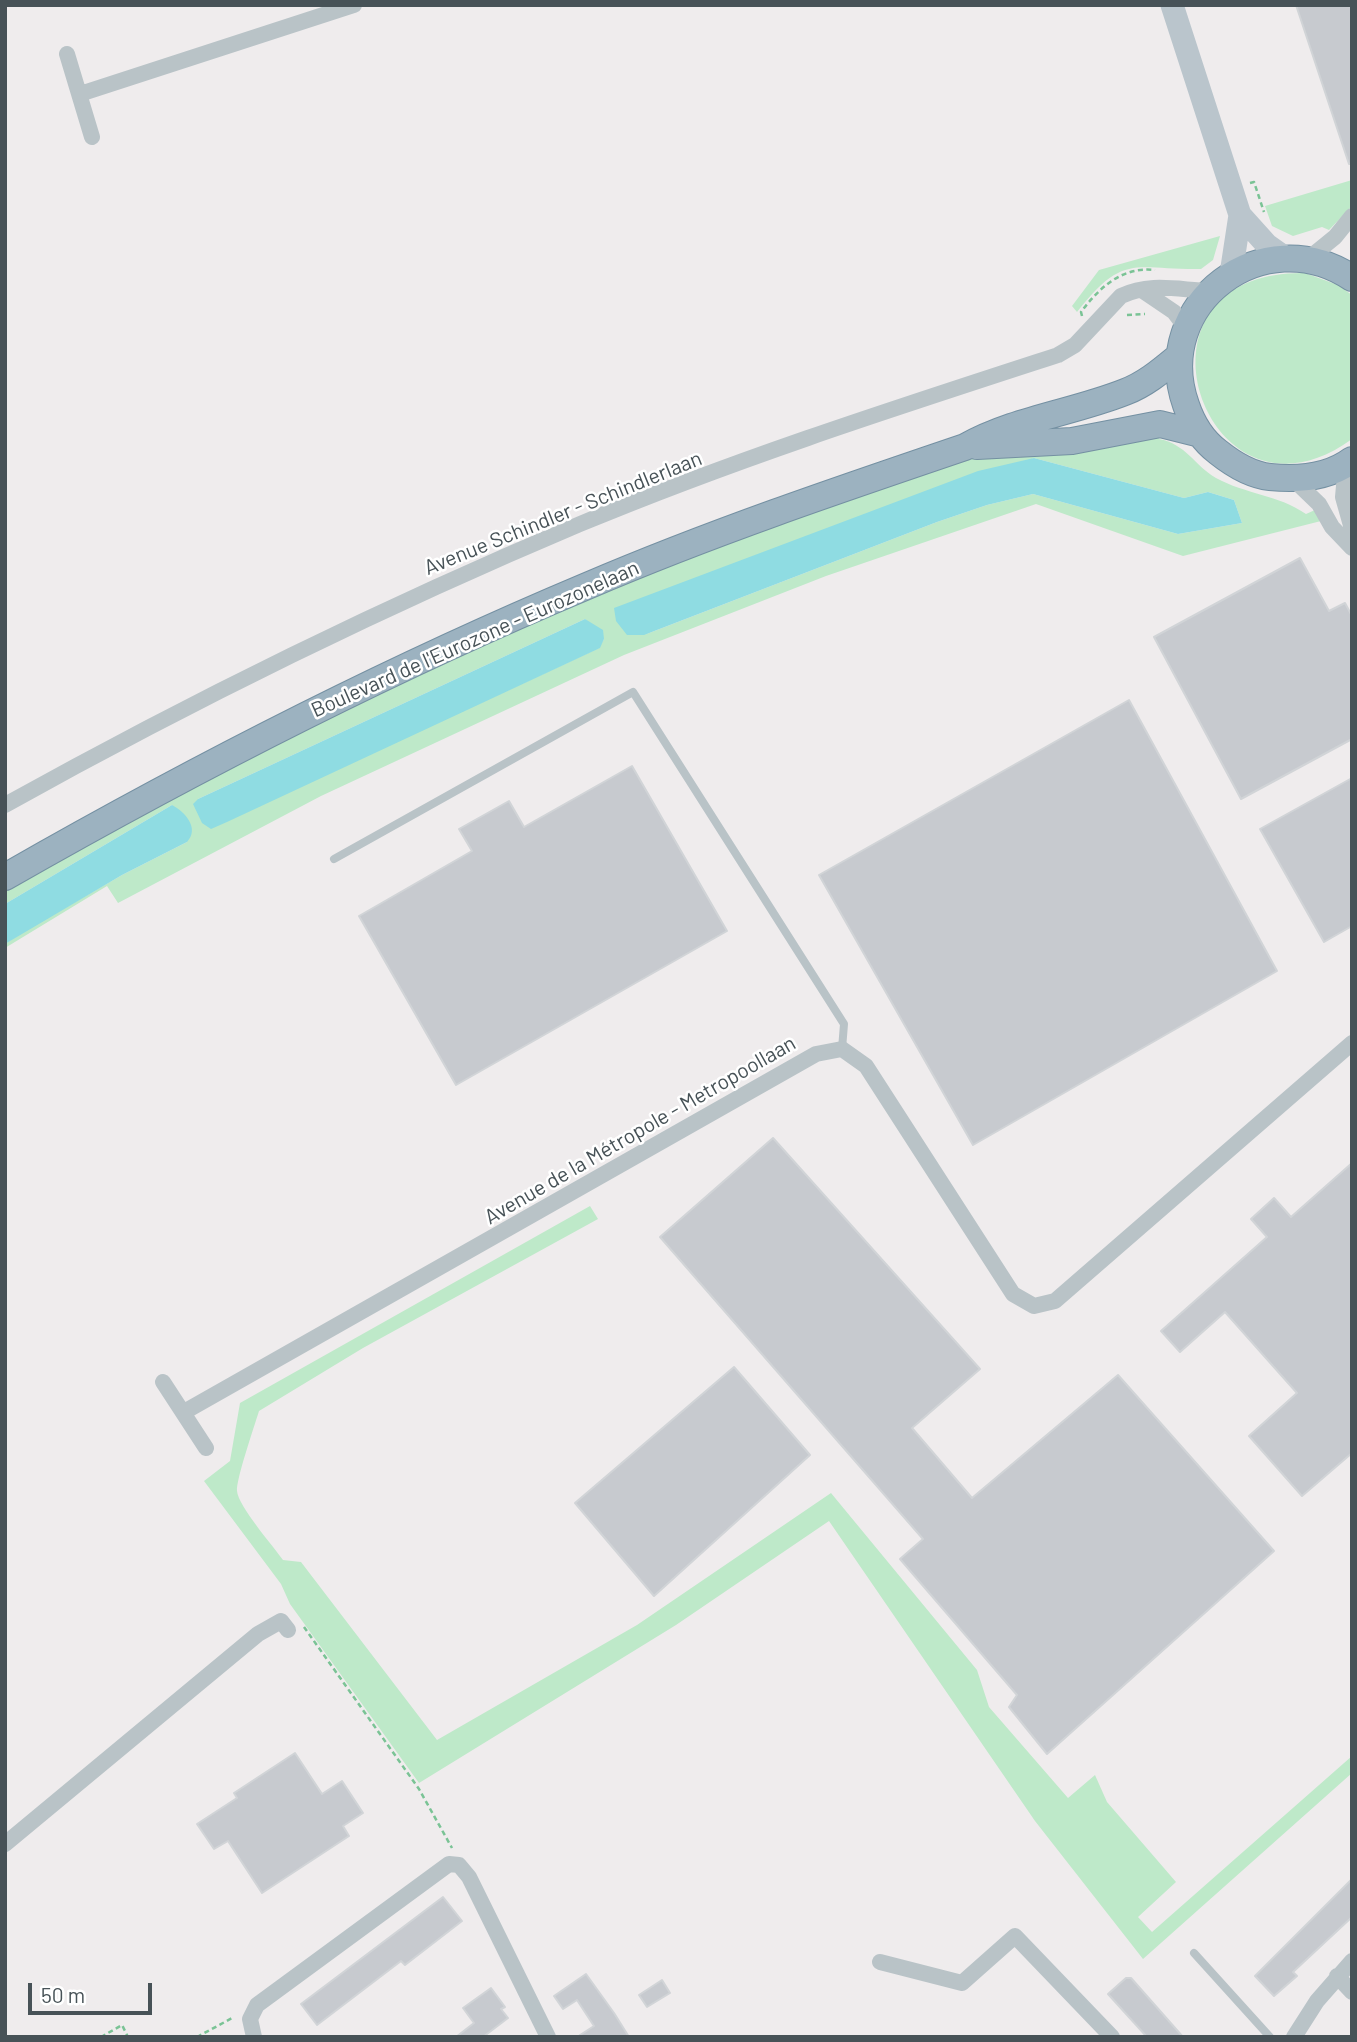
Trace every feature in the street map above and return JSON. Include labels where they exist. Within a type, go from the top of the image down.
[{"type":"highway","points":[[1349,462],[1321,475],[1293,479],[1263,476],[1235,465],[1200,433],[1181,390],[1179,356],[1186,328],[1210,291],[1231,274],[1257,262],[1296,258],[1338,269],[1352,278]]},
{"type":"highway","name":"Boulevard de l'Eurozone - Eurozonelaan","points":[[5,877],[152,793],[254,741],[489,629],[589,585],[721,533],[965,447],[993,431],[1125,392],[1148,381],[1179,356]]},
{"type":"highway","name":"Boulevard de l'Eurozone - Eurozonelaan","points":[[965,447],[1072,441],[1160,424],[1200,433]]},
{"type":"main road","points":[[1172,5],[1240,215],[1267,245],[1296,258]]},
{"type":"main road","points":[[1231,274],[1240,215]]},
{"type":"street","points":[[80,94],[354,5]]},
{"type":"street","points":[[67,54],[92,137]]},
{"type":"street","points":[[1296,258],[1335,237],[1352,216]]},
{"type":"street","name":"Avenue Schindler - Schindlerlaan","points":[[5,805],[249,675],[582,524],[855,421],[1058,355],[1075,345],[1121,296],[1156,285],[1210,291]]},
{"type":"street","points":[[1143,290],[1174,312],[1186,328]]},
{"type":"street","points":[[1349,462],[1343,497],[1352,529]]},
{"type":"street","points":[[1293,479],[1319,504],[1332,527],[1352,548]]},
{"type":"street","points":[[842,1049],[866,1066],[1013,1294],[1034,1306],[1055,1301],[1352,1043]]},
{"type":"street","name":"Avenue de la Métropole - Metropoollaan","points":[[184,1412],[816,1054],[842,1049]]},
{"type":"street","points":[[163,1382],[206,1448]]},
{"type":"street","points":[[5,1844],[258,1634],[284,1625]]},
{"type":"street","points":[[254,2037],[250,2019],[257,2005],[449,1864],[459,1865],[469,1877],[548,2037]]},
{"type":"street","points":[[880,1962],[962,1983],[1015,1936],[1112,2037]]},
{"type":"street","points":[[1294,2037],[1337,1976],[1352,1961]]},
{"type":"street","points":[[1337,1976],[1352,1992]]},
{"type":"lane","points":[[334,859],[633,692],[844,1024],[842,1049]]},
{"type":"lane","points":[[1194,1953],[1270,2037]]},
{"type":"path","points":[[284,1625],[292,1614],[325,1653],[419,1789],[459,1865]]},
{"type":"path","points":[[197,2037],[257,2005]]},
{"type":"path","points":[[101,2037],[122,2025],[128,2037]]},
{"type":"green space","points":[[1352,180],[1352,206],[1329,230],[1322,227],[1293,236],[1272,226],[1265,206]]},
{"type":"green space","points":[[1220,236],[1213,260],[1201,269],[1132,268],[1107,280],[1077,312],[1072,306],[1099,270]]},
{"type":"green space","points":[[1305,273],[1338,285],[1352,295],[1352,439],[1300,462],[1256,458],[1222,433],[1201,395],[1196,352],[1210,313],[1245,284]]},
{"type":"green space","points":[[1157,429],[1159,439],[1176,445],[1216,478],[1285,503],[1306,514],[1315,510],[1321,521],[1183,556],[1036,504],[826,576],[624,655],[321,796],[118,903],[107,886],[5,948],[5,944],[18,935],[122,875],[187,842],[172,805],[5,904],[5,889],[247,757],[480,645],[724,542],[966,457]],"holes":[[[1034,458],[1184,498],[1208,492],[1234,500],[1242,523],[1178,534],[1033,494],[987,505],[937,522],[644,635]],[[585,619],[604,639],[599,648],[211,828],[198,799]]]},
{"type":"green space","points":[[590,1206],[598,1219],[363,1348],[259,1411],[242,1465],[237,1491],[250,1516],[283,1560],[301,1562],[437,1740],[637,1625],[831,1493],[977,1670],[989,1707],[1068,1798],[1095,1775],[1107,1802],[1176,1882],[1138,1917],[1152,1932],[1352,1756],[1352,1773],[1143,1959],[1035,1821],[829,1521],[676,1625],[419,1783],[290,1604],[281,1584],[204,1481],[230,1461],[240,1403]]},
{"type":"water","points":[[1034,458],[1184,498],[1208,492],[1234,500],[1242,523],[1178,534],[1033,494],[987,505],[937,522],[644,635],[627,635],[616,621],[614,608],[978,471]]},
{"type":"water","points":[[585,619],[603,630],[604,639],[600,648],[227,822],[211,829],[202,823],[193,804],[198,799]]},
{"type":"water","points":[[172,805],[189,821],[192,831],[187,842],[122,875],[5,944],[5,904]]},
{"type":"building","points":[[1296,5],[1352,5],[1352,164],[1349,164]]},
{"type":"building","points":[[1300,558],[1329,611],[1345,603],[1352,616],[1352,739],[1241,799],[1154,637]]},
{"type":"building","points":[[1129,700],[1277,971],[973,1145],[819,875]]},
{"type":"building","points":[[632,766],[727,931],[456,1085],[359,916],[472,851],[459,829],[509,801],[524,827]]},
{"type":"building","points":[[1352,778],[1352,926],[1324,942],[1260,829]]},
{"type":"building","points":[[773,1138],[980,1369],[912,1428],[972,1498],[1118,1375],[1274,1551],[1047,1754],[1009,1707],[1017,1695],[900,1559],[923,1539],[660,1237]]},
{"type":"building","points":[[1352,1163],[1352,1453],[1302,1496],[1249,1436],[1297,1393],[1225,1312],[1180,1352],[1161,1331],[1267,1237],[1251,1219],[1274,1198],[1291,1217]]},
{"type":"building","points":[[734,1367],[810,1455],[654,1596],[575,1503]]},
{"type":"building","points":[[295,1753],[322,1794],[342,1781],[363,1813],[343,1826],[349,1836],[262,1893],[228,1841],[214,1849],[197,1824],[237,1798],[234,1793]]},
{"type":"building","points":[[1352,1879],[1352,1917],[1293,1972],[1297,1976],[1274,1996],[1255,1976]]},
{"type":"building","points":[[443,1897],[462,1921],[405,1965],[401,1961],[317,2025],[301,2004]]},
{"type":"building","points":[[586,1974],[629,2037],[577,2037],[594,2026],[577,2000],[563,2009],[554,1996]]},
{"type":"building","points":[[1126,1978],[1131,1978],[1183,2037],[1147,2037],[1108,1994]]},
{"type":"building","points":[[662,1980],[670,1993],[647,2007],[639,1995]]},
{"type":"building","points":[[491,1988],[505,2007],[501,2009],[508,2018],[483,2037],[456,2037],[474,2023],[463,2008]]}]
